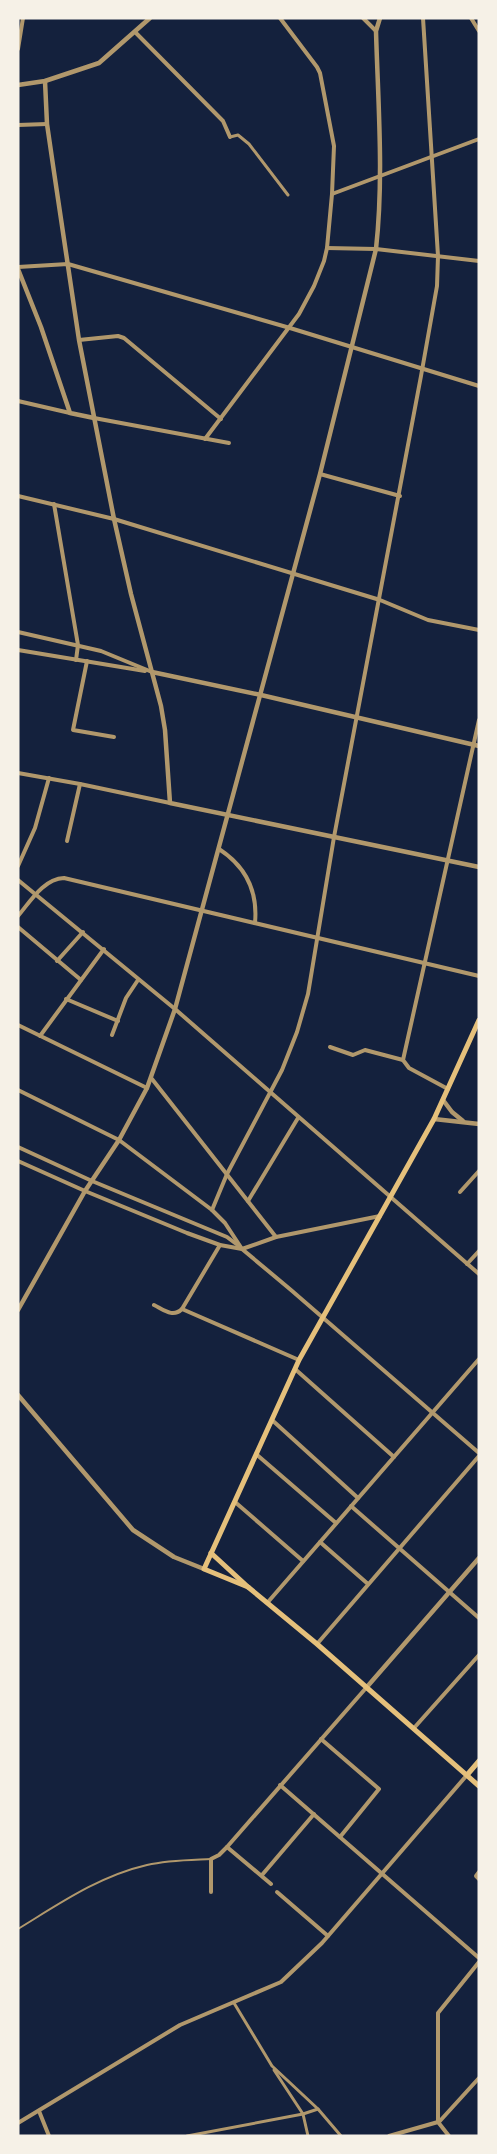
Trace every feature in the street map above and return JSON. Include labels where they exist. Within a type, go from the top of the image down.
[{"type":"main road","points":[[248,1587],[204,1569],[299,1360],[434,1119],[479,1020]]},
{"type":"main road","points":[[211,1553],[479,1786]]},
{"type":"main road","points":[[467,1775],[479,1761]]},
{"type":"street","points":[[18,49],[23,18]]},
{"type":"street","points":[[18,85],[45,81],[99,63],[150,18]]},
{"type":"street","points":[[205,439],[290,328],[314,286],[327,248],[334,146],[320,73],[280,18]]},
{"type":"street","points":[[363,18],[376,31]]},
{"type":"street","points":[[18,1310],[86,1191],[119,1140],[152,1079],[175,1009],[294,574],[376,249],[380,214],[380,177],[376,31],[380,18]]},
{"type":"street","points":[[213,1210],[227,1174],[290,1051],[303,1013],[312,975],[334,837],[423,368],[437,286],[438,256],[423,18]]},
{"type":"street","points":[[471,18],[479,31]]},
{"type":"street","points":[[135,32],[223,121],[230,137],[238,135],[249,144],[288,195]]},
{"type":"street","points":[[45,81],[48,124],[80,339],[114,519],[165,730],[170,803]]},
{"type":"street","points":[[18,125],[48,124]]},
{"type":"street","points":[[332,194],[479,139]]},
{"type":"street","points":[[327,248],[376,249],[479,261]]},
{"type":"street","points":[[70,413],[18,268],[68,264],[290,328],[479,386]]},
{"type":"street","points":[[80,339],[118,336],[124,338],[221,418]]},
{"type":"street","points":[[18,400],[94,418],[229,443]]},
{"type":"street","points":[[320,474],[399,496]]},
{"type":"street","points":[[18,496],[114,519],[380,600],[428,620],[479,630]]},
{"type":"street","points":[[54,504],[78,645],[76,660]]},
{"type":"street","points":[[18,632],[101,651],[152,672]]},
{"type":"street","points":[[18,650],[152,672],[476,745]]},
{"type":"street","points":[[87,661],[74,730],[114,737]]},
{"type":"street","points":[[403,1060],[476,745],[479,720]]},
{"type":"street","points":[[18,773],[479,867]]},
{"type":"street","points":[[18,866],[35,828],[49,778]]},
{"type":"street","points":[[67,841],[80,784]]},
{"type":"street","points":[[219,849],[234,860],[246,875],[255,899],[255,923]]},
{"type":"street","points":[[18,916],[52,881],[64,878],[479,976]]},
{"type":"street","points":[[18,880],[175,1009],[479,1274]]},
{"type":"street","points":[[18,927],[81,980]]},
{"type":"street","points":[[57,961],[83,932]]},
{"type":"street","points":[[40,1036],[104,949]]},
{"type":"street","points":[[112,1035],[126,998],[138,980]]},
{"type":"street","points":[[66,999],[118,1021]]},
{"type":"street","points":[[18,1025],[147,1088]]},
{"type":"street","points":[[330,1047],[353,1055],[365,1050],[403,1060],[409,1068],[448,1089]]},
{"type":"street","points":[[152,1079],[276,1237]]},
{"type":"street","points":[[18,1090],[119,1140],[213,1210],[228,1227],[242,1249]]},
{"type":"street","points":[[443,1100],[452,1112],[465,1122]]},
{"type":"street","points":[[248,1201],[298,1118]]},
{"type":"street","points":[[434,1119],[479,1124]]},
{"type":"street","points":[[18,1147],[92,1182],[227,1236],[322,1316],[479,1455],[317,1644]]},
{"type":"street","points":[[18,1161],[220,1245],[242,1249],[276,1237],[380,1216]]},
{"type":"street","points":[[460,1192],[477,1177],[479,1171]]},
{"type":"street","points":[[154,1305],[172,1314],[177,1314],[220,1245]]},
{"type":"street","points":[[467,1264],[479,1251]]},
{"type":"street","points":[[182,1309],[299,1360]]},
{"type":"street","points":[[268,1602],[479,1359]]},
{"type":"street","points":[[295,1369],[394,1457]]},
{"type":"street","points":[[18,1395],[133,1530],[167,1553],[204,1569]]},
{"type":"street","points":[[272,1420],[358,1498]]},
{"type":"street","points":[[256,1454],[336,1523]]},
{"type":"street","points":[[235,1502],[303,1562]]},
{"type":"street","points":[[351,1506],[479,1618]]},
{"type":"street","points":[[320,1542],[368,1584]]},
{"type":"street","points":[[211,1892],[211,1859],[227,1847],[479,1558]]},
{"type":"street","points":[[414,1728],[479,1655]]},
{"type":"street","points":[[321,1739],[379,1789],[340,1837]]},
{"type":"street","points":[[18,2123],[180,2025],[281,1982],[328,1936],[467,1775]]},
{"type":"street","points":[[280,1785],[479,1960],[438,2013],[438,2122],[449,2136]]},
{"type":"street","points":[[261,1875],[314,1814]]},
{"type":"street","points":[[227,1847],[271,1884]]},
{"type":"street","points":[[479,1872],[476,1876],[479,1879]]},
{"type":"street","points":[[277,1892],[328,1936]]},
{"type":"street","points":[[234,2003],[303,2114],[308,2136]]},
{"type":"street","points":[[272,2066],[318,2109],[341,2136]]},
{"type":"street","points":[[389,2136],[438,2122],[479,2078]]},
{"type":"street","points":[[188,2136],[303,2114],[318,2109]]},
{"type":"street","points":[[39,2111],[49,2136]]},
{"type":"lane","points":[[18,1929],[86,1888],[111,1876],[147,1865],[211,1859]]}]
